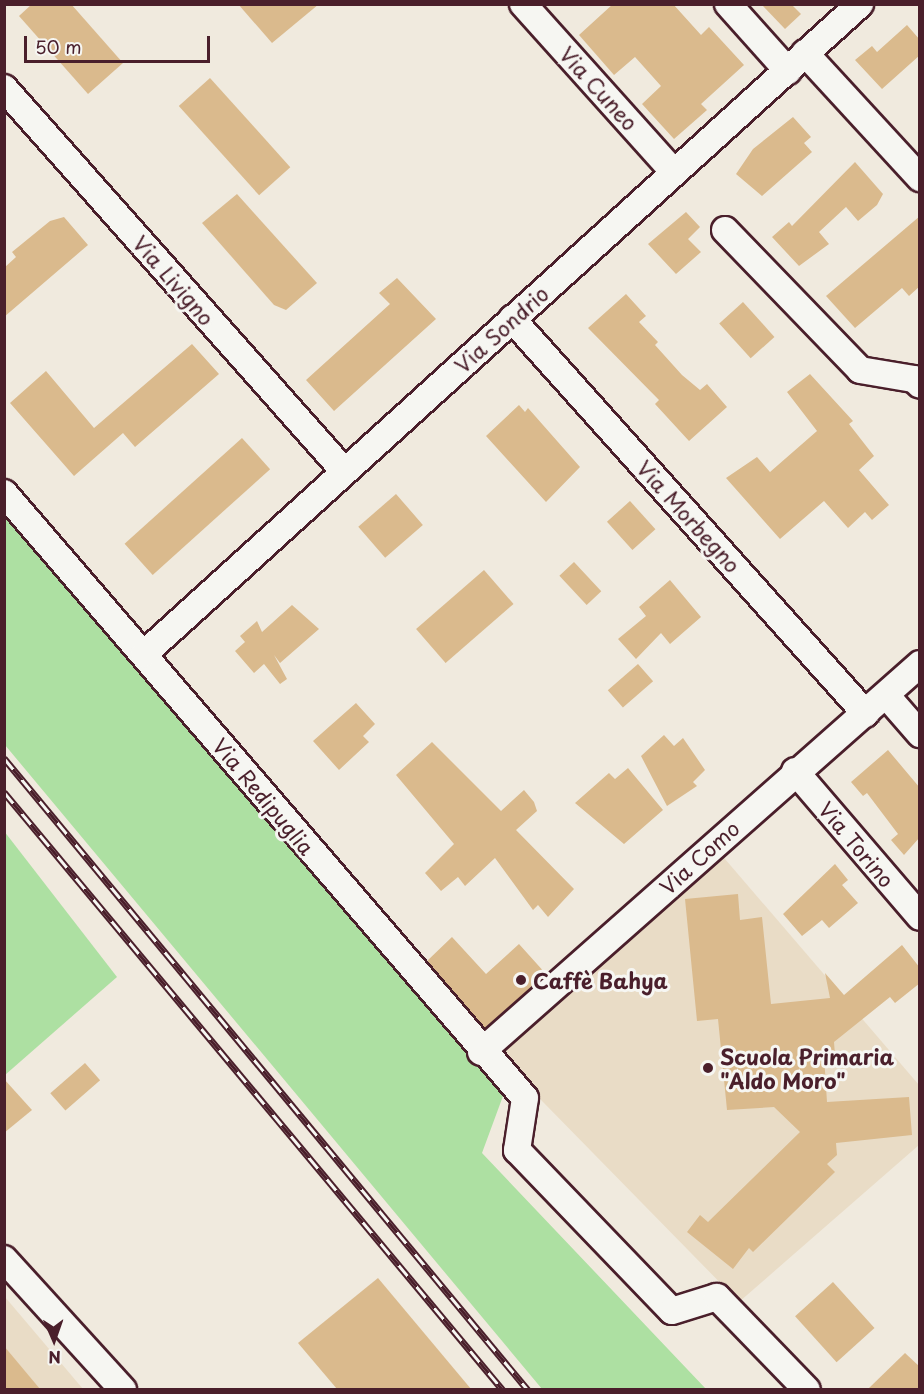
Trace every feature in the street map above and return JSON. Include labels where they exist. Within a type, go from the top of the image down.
[{"type":"street","name":"Via Cuneo","points":[[524,4],[674,172]]},
{"type":"street","points":[[728,4],[797,62],[920,178]]},
{"type":"street","name":"Via Sondrio","points":[[144,654],[860,4]]},
{"type":"street","name":"Via Livigno","points":[[4,88],[344,471]]},
{"type":"street","points":[[725,230],[860,370],[914,379],[920,385]]},
{"type":"street","name":"Via Morbegno","points":[[512,319],[866,714]]},
{"type":"street","name":"Via Redipuglia","points":[[4,493],[144,654],[480,1052],[525,1098],[517,1150],[525,1159],[672,1311],[717,1297],[807,1389]]},
{"type":"street","name":"Via Como","points":[[480,1052],[795,771],[866,714],[920,664]]},
{"type":"street","points":[[886,695],[920,734]]},
{"type":"street","name":"Via Torino","points":[[795,771],[920,917]]},
{"type":"street","points":[[4,1258],[123,1389]]},
{"type":"shaded area","name":"Scuola Primaria \"Aldo Moro\"","points":[[719,852],[919,1085],[919,1145],[739,1302],[494,1052]]},
{"type":"shaded area","points":[[5,1297],[83,1389],[5,1389]]},
{"type":"green space","points":[[4,503],[503,1096],[482,1153],[706,1389],[542,1389],[5,745]]},
{"type":"green space","points":[[4,831],[117,977],[5,1075],[4,1075]]},
{"type":"building","points":[[32,4],[71,4],[123,63],[88,94],[19,16]]},
{"type":"building","points":[[238,4],[319,4],[272,43]]},
{"type":"building","points":[[613,4],[673,4],[701,35],[709,27],[744,65],[701,104],[707,110],[674,139],[642,104],[661,86],[635,57],[614,75],[579,35]]},
{"type":"building","points":[[761,4],[791,4],[801,14],[785,29]]},
{"type":"building","points":[[907,25],[920,40],[920,55],[882,89],[855,60],[872,46],[877,52]]},
{"type":"building","points":[[210,78],[290,167],[259,195],[179,106]]},
{"type":"building","points":[[793,117],[811,137],[804,143],[812,152],[762,196],[736,174],[753,149]]},
{"type":"building","points":[[855,162],[883,194],[877,205],[858,221],[846,207],[819,232],[829,244],[799,266],[772,237],[789,222],[792,226]]},
{"type":"building","points":[[237,194],[317,283],[286,310],[274,305],[202,223]]},
{"type":"building","points":[[686,212],[700,227],[688,239],[701,252],[676,274],[648,244]]},
{"type":"building","points":[[920,216],[920,286],[909,296],[902,288],[855,328],[826,296]]},
{"type":"building","points":[[64,217],[88,245],[4,317],[4,268],[16,257],[12,252],[50,221]]},
{"type":"building","points":[[397,278],[436,319],[334,411],[306,380],[390,304],[379,293]]},
{"type":"building","points":[[626,294],[646,316],[639,322],[658,342],[655,345],[682,375],[700,390],[707,384],[727,407],[689,441],[655,404],[659,400],[588,328]]},
{"type":"building","points":[[743,302],[774,337],[751,358],[719,323]]},
{"type":"building","points":[[192,344],[219,374],[135,447],[123,433],[74,476],[10,403],[46,371],[94,428]]},
{"type":"building","points":[[810,374],[853,421],[849,424],[874,456],[859,470],[889,505],[872,520],[865,512],[848,528],[824,501],[780,539],[726,478],[757,457],[770,472],[817,431],[787,392]]},
{"type":"building","points":[[519,405],[525,412],[528,408],[580,467],[546,502],[486,436]]},
{"type":"building","points":[[242,438],[270,469],[153,575],[125,544]]},
{"type":"building","points":[[396,494],[423,525],[385,558],[358,527]]},
{"type":"building","points":[[630,501],[655,529],[632,550],[607,522]]},
{"type":"building","points":[[574,562],[601,591],[587,605],[559,576]]},
{"type":"building","points":[[484,570],[514,604],[446,663],[416,629]]},
{"type":"building","points":[[670,580],[701,617],[670,644],[661,633],[636,659],[618,639],[646,616],[639,607]]},
{"type":"building","points":[[292,605],[319,629],[280,663],[274,655],[287,679],[280,684],[264,664],[254,673],[235,651],[245,642],[240,636],[257,621],[262,632]]},
{"type":"building","points":[[638,664],[653,681],[623,708],[608,690]]},
{"type":"building","points":[[356,703],[375,724],[363,736],[369,742],[339,770],[313,741]]},
{"type":"building","points":[[664,735],[674,746],[683,738],[705,770],[693,782],[697,786],[667,806],[641,756]]},
{"type":"building","points":[[432,742],[501,811],[524,790],[534,802],[537,811],[516,830],[574,889],[548,917],[538,905],[533,910],[495,858],[465,886],[458,877],[441,891],[425,873],[454,844],[396,775]]},
{"type":"building","points":[[888,750],[920,788],[920,837],[904,855],[891,840],[898,834],[867,793],[863,796],[851,782]]},
{"type":"building","points":[[628,768],[663,810],[624,844],[575,803],[609,773],[615,779]]},
{"type":"building","points":[[835,864],[848,880],[842,885],[858,903],[829,928],[822,920],[802,936],[783,914]]},
{"type":"building","points":[[738,894],[740,920],[762,917],[771,1004],[830,998],[825,973],[844,995],[902,945],[920,968],[920,983],[895,1003],[890,997],[834,1042],[835,1055],[824,1056],[827,1102],[909,1097],[912,1135],[836,1143],[837,1155],[827,1164],[835,1172],[753,1252],[749,1248],[733,1269],[687,1232],[700,1215],[708,1222],[800,1132],[774,1107],[727,1110],[718,1019],[697,1021],[685,899]]},
{"type":"building","points":[[452,937],[486,974],[519,944],[546,974],[485,1028],[427,961]]},
{"type":"building","points":[[85,1063],[100,1080],[65,1111],[50,1093]]},
{"type":"building","points":[[4,1079],[32,1110],[4,1133]]},
{"type":"building","points":[[378,1278],[471,1389],[337,1389],[298,1343]]},
{"type":"building","points":[[833,1282],[874,1328],[837,1362],[795,1316]]},
{"type":"building","points":[[4,1346],[40,1389],[4,1389]]},
{"type":"building","points":[[905,1353],[920,1367],[920,1389],[868,1389]]},
{"type":"railway","points":[[4,758],[528,1390]]},
{"type":"railway","points":[[4,792],[503,1390]]},
{"type":"place","name":"Caffè Bahya","points":[[521,980]]},
{"type":"place","name":"Scuola Primaria \"Aldo Moro\"","points":[[708,1068]]}]
